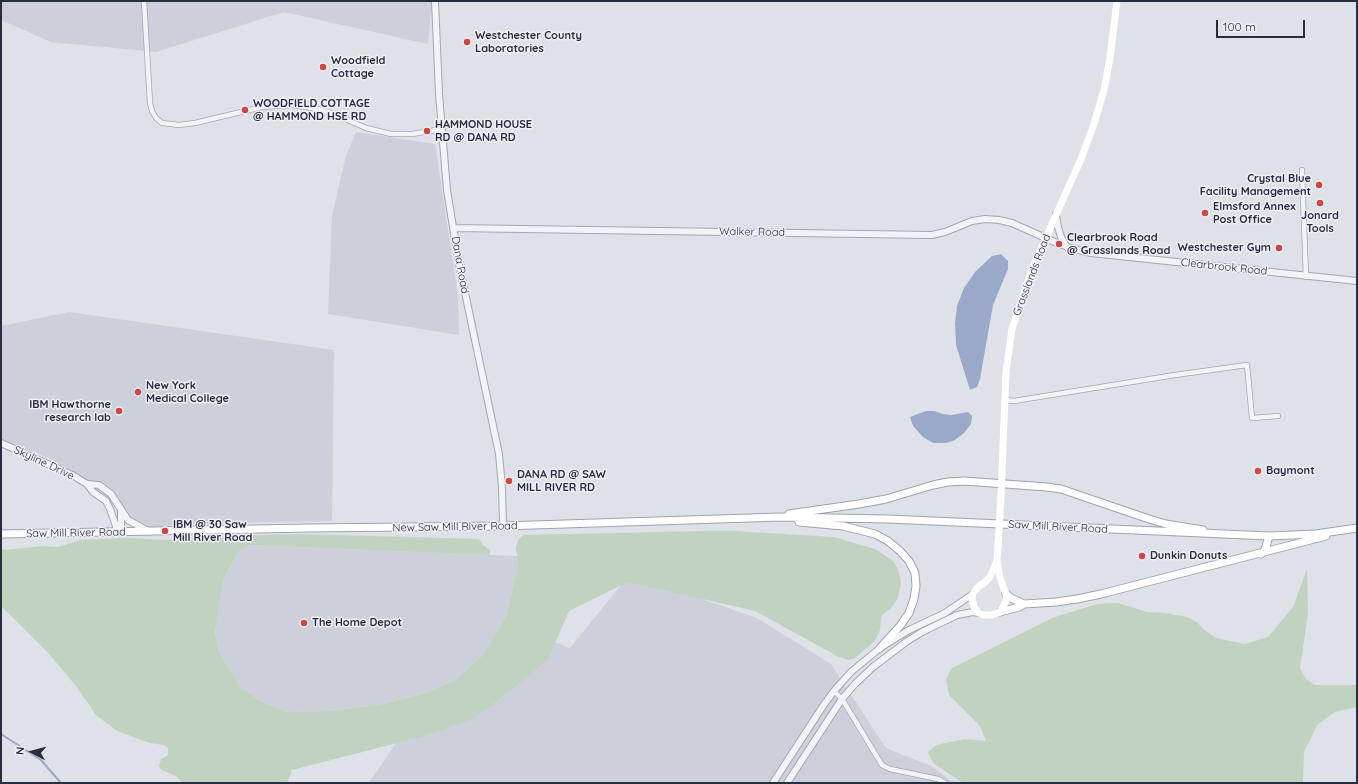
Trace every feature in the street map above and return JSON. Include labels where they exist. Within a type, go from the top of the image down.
[{"type":"main road","name":"Grasslands Road","points":[[997,560],[1002,484],[1006,372],[1012,329],[1032,269],[1081,159],[1094,124],[1104,90],[1110,58],[1117,1]]},
{"type":"main road","points":[[759,518],[859,504],[886,499],[948,482],[964,481],[1047,486],[1061,489],[1148,520],[1189,528],[1242,535]]},
{"type":"main road","name":"New Saw Mill River Road","points":[[150,532],[503,526],[759,518]]},
{"type":"main road","points":[[759,518],[843,526],[875,534],[888,541],[900,551],[909,561],[914,573],[916,586],[914,600],[909,613],[900,626],[880,648]]},
{"type":"main road","name":"Saw Mill River Road","points":[[759,518],[888,519],[1269,536],[1306,535],[1338,532],[1357,528]]},
{"type":"main road","points":[[997,560],[1002,585],[1006,594],[1011,598],[1024,604],[1056,602],[1101,594],[1261,554],[1357,528]]},
{"type":"main road","name":"Saw Mill River Road","points":[[1,534],[150,532]]},
{"type":"main road","points":[[1261,554],[1265,550],[1269,536]]},
{"type":"main road","points":[[997,560],[990,577],[978,587],[973,594],[974,607],[979,613],[992,615],[1020,607],[1024,604]]},
{"type":"main road","points":[[984,582],[1002,585]]},
{"type":"main road","points":[[1000,612],[1005,604],[1006,594]]},
{"type":"street","points":[[144,1],[150,102],[154,115],[162,123],[179,125],[195,123],[262,107],[292,105],[318,109],[334,114],[366,128],[391,134],[412,134],[442,128]]},
{"type":"street","name":"Dana Road","points":[[435,1],[446,190],[454,228],[459,264],[500,460],[503,526]]},
{"type":"street","points":[[1302,170],[1306,277]]},
{"type":"street","points":[[1056,214],[1061,237],[1067,247]]},
{"type":"street","name":"Walker Road","points":[[454,228],[932,235],[946,232],[972,221],[985,219],[1012,223],[1045,238]]},
{"type":"street","name":"Clearbrook Road","points":[[1045,238],[1067,247],[1090,252],[1306,277],[1357,281]]},
{"type":"street","points":[[1005,400],[1014,401],[1247,365],[1252,418],[1278,416]]},
{"type":"street","name":"Skyline Drive","points":[[1,443],[74,476],[87,484],[93,492],[106,501],[118,532]]},
{"type":"street","name":"Skyline Drive","points":[[87,484],[99,485],[111,494],[128,520],[150,532]]},
{"type":"street","points":[[118,532],[121,525],[121,508]]},
{"type":"street","points":[[773,783],[834,691],[851,672],[880,648],[909,630],[945,613],[973,594]]},
{"type":"street","points":[[787,783],[842,699],[872,667],[906,642],[957,615],[973,612],[979,613]]},
{"type":"street","points":[[834,691],[842,699],[882,765],[890,769],[926,776],[946,783]]},
{"type":"shaded area","points":[[1,1],[432,1],[428,44],[284,12],[156,52],[51,42],[1,20]]},
{"type":"shaded area","points":[[356,132],[435,144],[458,296],[459,335],[328,314],[332,215],[346,156]]},
{"type":"shaded area","points":[[69,312],[334,350],[332,521],[225,523],[150,532],[87,484],[51,459],[1,439],[1,326]]},
{"type":"shaded area","points":[[249,545],[518,556],[518,566],[506,616],[482,656],[455,680],[426,693],[379,705],[328,711],[286,712],[260,701],[240,686],[219,652],[215,632],[224,578],[238,552]]},
{"type":"shaded area","points":[[630,574],[757,618],[831,664],[886,748],[931,766],[954,783],[369,783],[400,737],[547,639],[570,648]]},
{"type":"green space","points":[[733,531],[834,537],[875,549],[893,561],[898,569],[901,583],[898,598],[891,608],[883,614],[881,618],[880,630],[875,641],[855,658],[848,660],[839,657],[755,611],[628,582],[569,611],[548,659],[510,691],[473,719],[417,738],[292,770],[287,783],[182,783],[176,776],[161,770],[159,766],[161,759],[168,755],[168,748],[164,745],[150,743],[117,731],[96,715],[76,686],[49,654],[1,606],[1,548],[5,550],[42,546],[58,547],[81,540],[127,538],[168,540],[198,537],[299,534],[479,539],[483,545],[491,551],[488,555],[249,545],[238,552],[224,578],[215,632],[219,652],[240,686],[260,701],[286,712],[328,711],[379,705],[426,693],[455,680],[482,656],[506,616],[518,566],[516,547],[518,540],[523,535]]},
{"type":"green space","points":[[1307,569],[1308,614],[1300,668],[1306,679],[1315,685],[1357,685],[1357,707],[1335,712],[1318,724],[1304,752],[1303,783],[963,783],[933,763],[928,752],[936,745],[964,739],[986,741],[980,726],[949,695],[946,679],[952,668],[1052,618],[1097,604],[1118,603],[1147,612],[1165,613],[1187,617],[1197,622],[1204,630],[1216,638],[1245,644],[1268,637],[1293,607]]},
{"type":"water","points":[[1001,254],[1008,261],[1008,269],[993,305],[980,379],[977,387],[970,390],[956,345],[955,323],[957,306],[964,288],[975,272],[992,256]]},
{"type":"water","points":[[926,411],[934,411],[952,415],[968,412],[972,416],[971,424],[964,433],[955,440],[946,443],[933,443],[923,437],[913,426],[910,417]]},
{"type":"waterway","points":[[1,734],[41,760],[61,783]]},
{"type":"place","name":"Westchester County Laboratories","points":[[467,42]]},
{"type":"place","name":"Woodfield Cottage","points":[[323,67]]},
{"type":"place","name":"WOODFIELD COTTAGE @ HAMMOND HSE RD","points":[[245,110]]},
{"type":"place","name":"HAMMOND HOUSE RD @ DANA RD","points":[[427,131]]},
{"type":"place","name":"Crystal Blue Facility Management","points":[[1319,185]]},
{"type":"place","name":"Jonard Tools","points":[[1320,203]]},
{"type":"place","name":"Elmsford Annex Post Office","points":[[1205,213]]},
{"type":"place","name":"Clearbrook Road @ Grasslands Road","points":[[1059,244]]},
{"type":"place","name":"Westchester Gym","points":[[1279,248]]},
{"type":"place","name":"New York Medical College","points":[[138,392]]},
{"type":"place","name":"IBM Hawthorne research lab","points":[[119,411]]},
{"type":"place","name":"Baymont","points":[[1258,471]]},
{"type":"place","name":"DANA RD @ SAW MILL RIVER RD","points":[[509,481]]},
{"type":"place","name":"IBM @ 30 Saw Mill River Road","points":[[165,531]]},
{"type":"place","name":"Dunkin Donuts","points":[[1142,556]]},
{"type":"place","name":"The Home Depot","points":[[304,623]]}]
